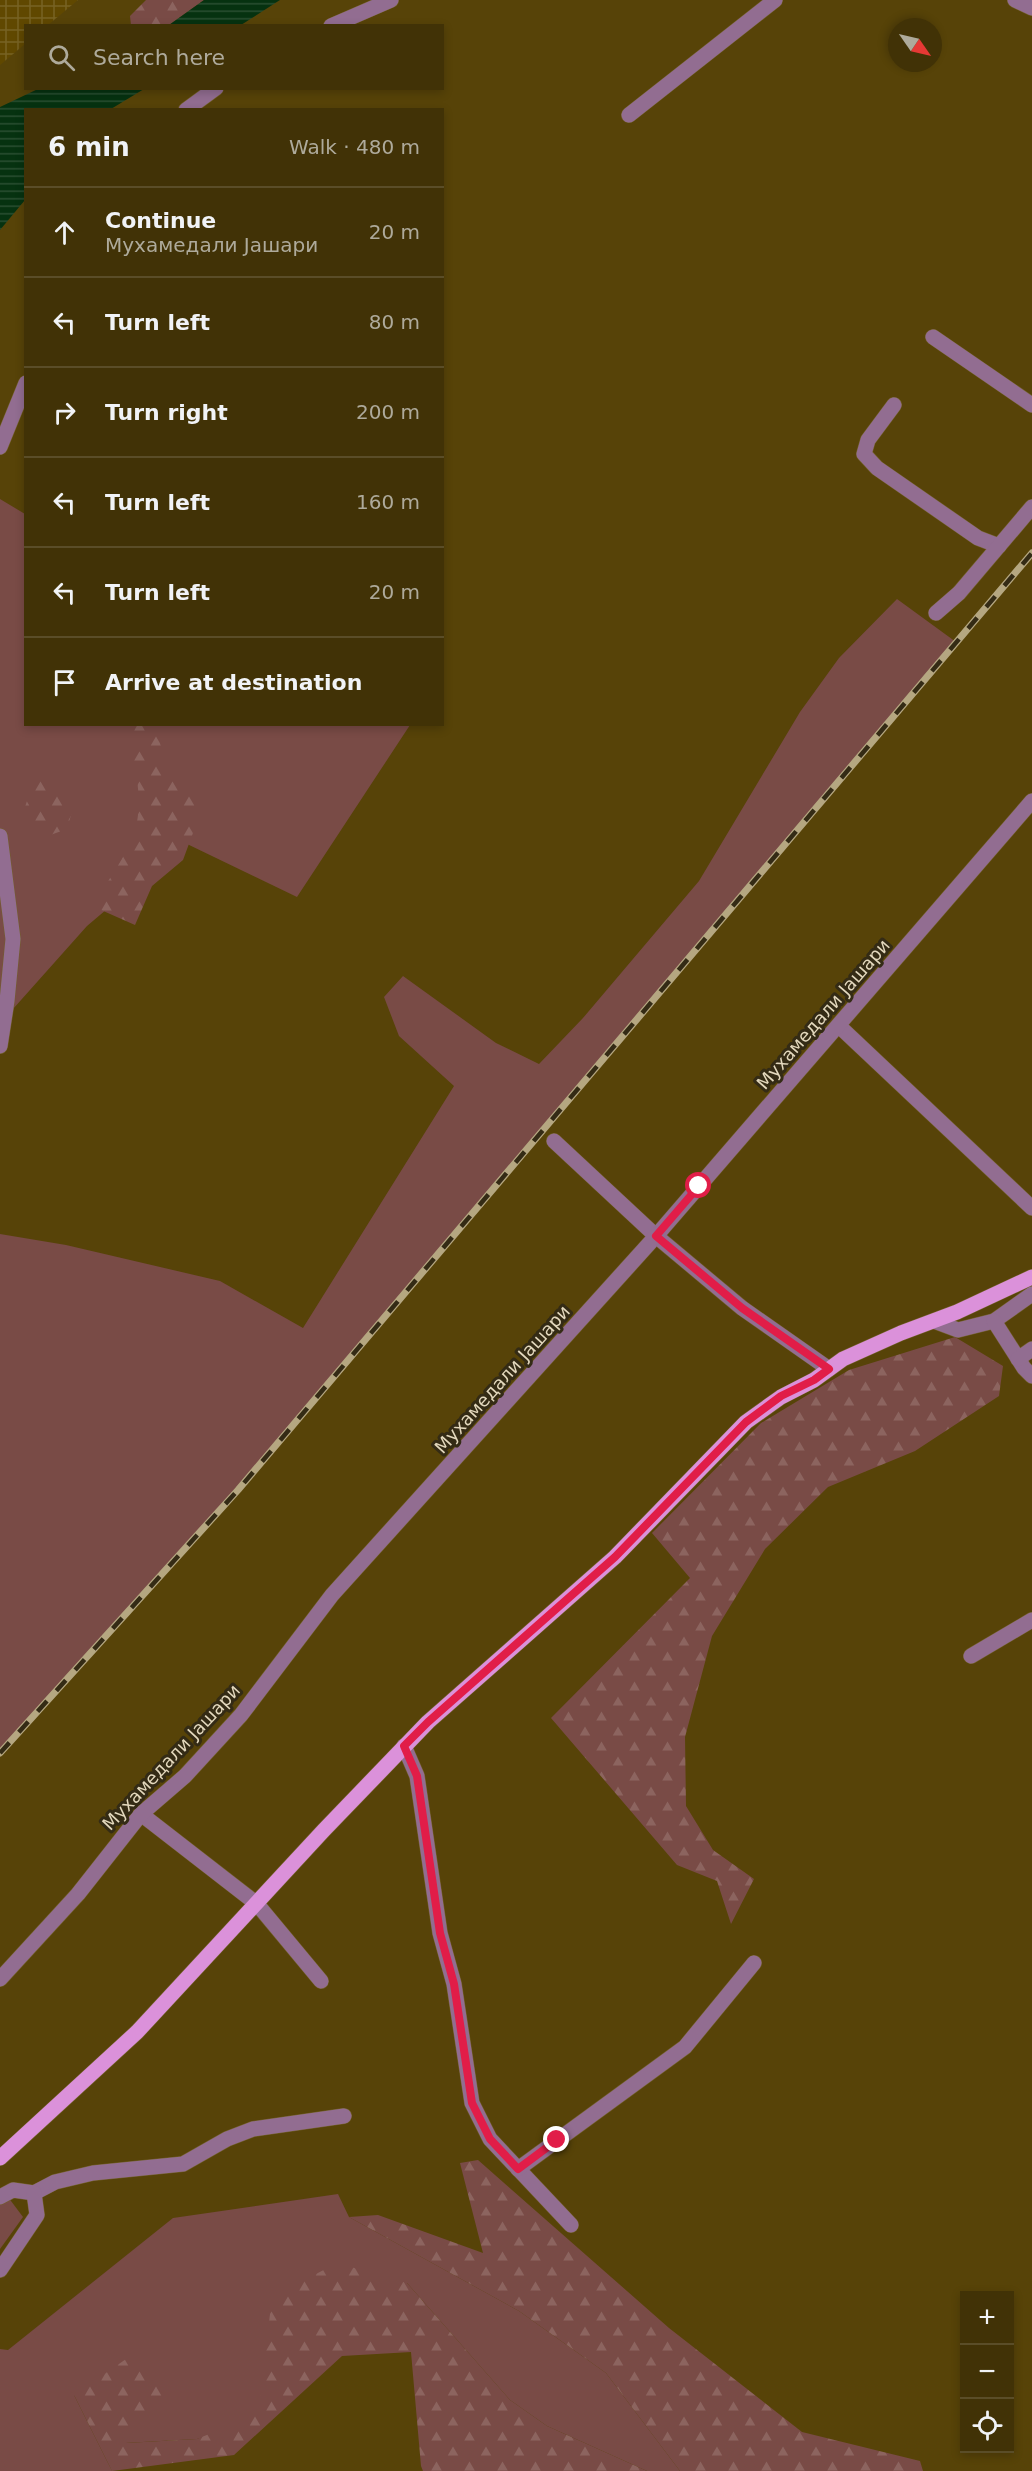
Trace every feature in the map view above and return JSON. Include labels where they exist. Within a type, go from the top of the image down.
[{"type":"main road","points":[[0,2158],[137,2032],[324,1830],[428,1722],[615,1557],[746,1422],[781,1396],[814,1380],[843,1359],[1032,1277]]},
{"type":"street","points":[[336,24],[391,0]]},
{"type":"street","points":[[629,115],[775,0]]},
{"type":"street","points":[[1015,0],[1032,8]]},
{"type":"street","points":[[189,108],[213,90]]},
{"type":"street","points":[[933,337],[1032,405]]},
{"type":"street","points":[[0,447],[24,388]]},
{"type":"street","points":[[894,405],[868,440],[864,454],[877,468],[978,538],[999,546]]},
{"type":"street","points":[[936,613],[959,593],[1032,507]]},
{"type":"street","name":"Мухамедали Јашари","points":[[0,1979],[78,1894],[141,1814],[185,1776],[241,1715],[333,1595],[656,1236],[1032,801]]},
{"type":"street","points":[[0,836],[13,939],[0,1046]]},
{"type":"street","points":[[839,1026],[1032,1208]]},
{"type":"street","points":[[554,1141],[656,1236],[742,1308],[829,1369]]},
{"type":"street","points":[[934,1321],[958,1330],[994,1321],[1032,1294]]},
{"type":"street","points":[[994,1321],[1018,1359],[1032,1376]]},
{"type":"street","points":[[1018,1359],[1032,1349]]},
{"type":"street","points":[[971,1656],[1032,1620]]},
{"type":"street","points":[[404,1746],[417,1776],[440,1933],[454,1984],[472,2103],[490,2139],[571,2225]]},
{"type":"street","points":[[141,1814],[257,1904],[321,1982]]},
{"type":"street","points":[[518,2169],[685,2047],[754,1963]]},
{"type":"street","points":[[0,2197],[13,2190],[34,2193],[56,2182],[93,2173],[183,2164],[227,2139],[253,2129],[344,2115]]},
{"type":"street","points":[[0,2270],[37,2215],[34,2193]]},
{"type":"shaded area","points":[[0,0],[78,0],[49,24],[24,24],[24,45],[0,65]]},
{"type":"shaded area","points":[[204,0],[280,0],[243,24],[170,24]]},
{"type":"shaded area","points":[[36,90],[142,90],[113,108],[24,108],[24,201],[0,230],[0,107]]},
{"type":"green space","points":[[146,0],[204,0],[170,24],[131,24],[130,16]]},
{"type":"green space","points":[[0,499],[24,513],[24,726],[409,726],[297,897],[185,843],[87,926],[5,1018],[0,1046]]},
{"type":"green space","points":[[897,599],[956,642],[238,1490],[0,1753],[0,1234],[66,1245],[220,1281],[303,1328],[454,1086],[399,1036],[384,997],[403,976],[496,1043],[539,1064],[583,1018],[699,881],[800,712],[839,658]]},
{"type":"green space","points":[[125,726],[156,726],[164,760],[204,803],[183,860],[152,886],[135,925],[92,906],[126,851],[135,829],[139,799]]},
{"type":"green space","points":[[34,780],[59,784],[73,808],[67,829],[42,838],[20,822]]},
{"type":"green space","points":[[955,1337],[1003,1366],[999,1396],[915,1451],[828,1487],[765,1549],[712,1636],[685,1737],[686,1806],[713,1850],[754,1879],[731,1924],[717,1881],[677,1865],[551,1718],[690,1578],[652,1533],[761,1423],[849,1370]]},
{"type":"green space","points":[[478,2160],[669,2328],[802,2432],[920,2461],[923,2471],[680,2471],[606,2373],[519,2311],[349,2217],[378,2215],[483,2253],[460,2163]]},
{"type":"green space","points":[[338,2194],[349,2217],[519,2311],[606,2373],[680,2471],[647,2471],[547,2426],[510,2400],[407,2283],[259,2421],[197,2439],[125,2443],[74,2395],[112,2471],[0,2471],[0,2349],[8,2350],[173,2218]]},
{"type":"green space","points":[[8,2197],[23,2217],[0,2249],[0,2202]]},
{"type":"green space","points":[[337,2263],[407,2283],[510,2400],[547,2426],[647,2471],[423,2471],[411,2352],[342,2356],[234,2455],[112,2471],[74,2395],[129,2357],[175,2388],[126,2443],[197,2439],[258,2414],[272,2297]]},
{"type":"railway","points":[[0,1753],[238,1490],[1032,553]]},
{"type":"route","points":[[557,2140],[518,2169],[490,2139],[472,2103],[454,1984],[440,1933],[417,1776],[404,1746],[428,1722],[512,1651],[615,1557],[746,1422],[781,1396],[814,1380],[829,1369],[742,1308],[656,1236],[699,1186]]}]
